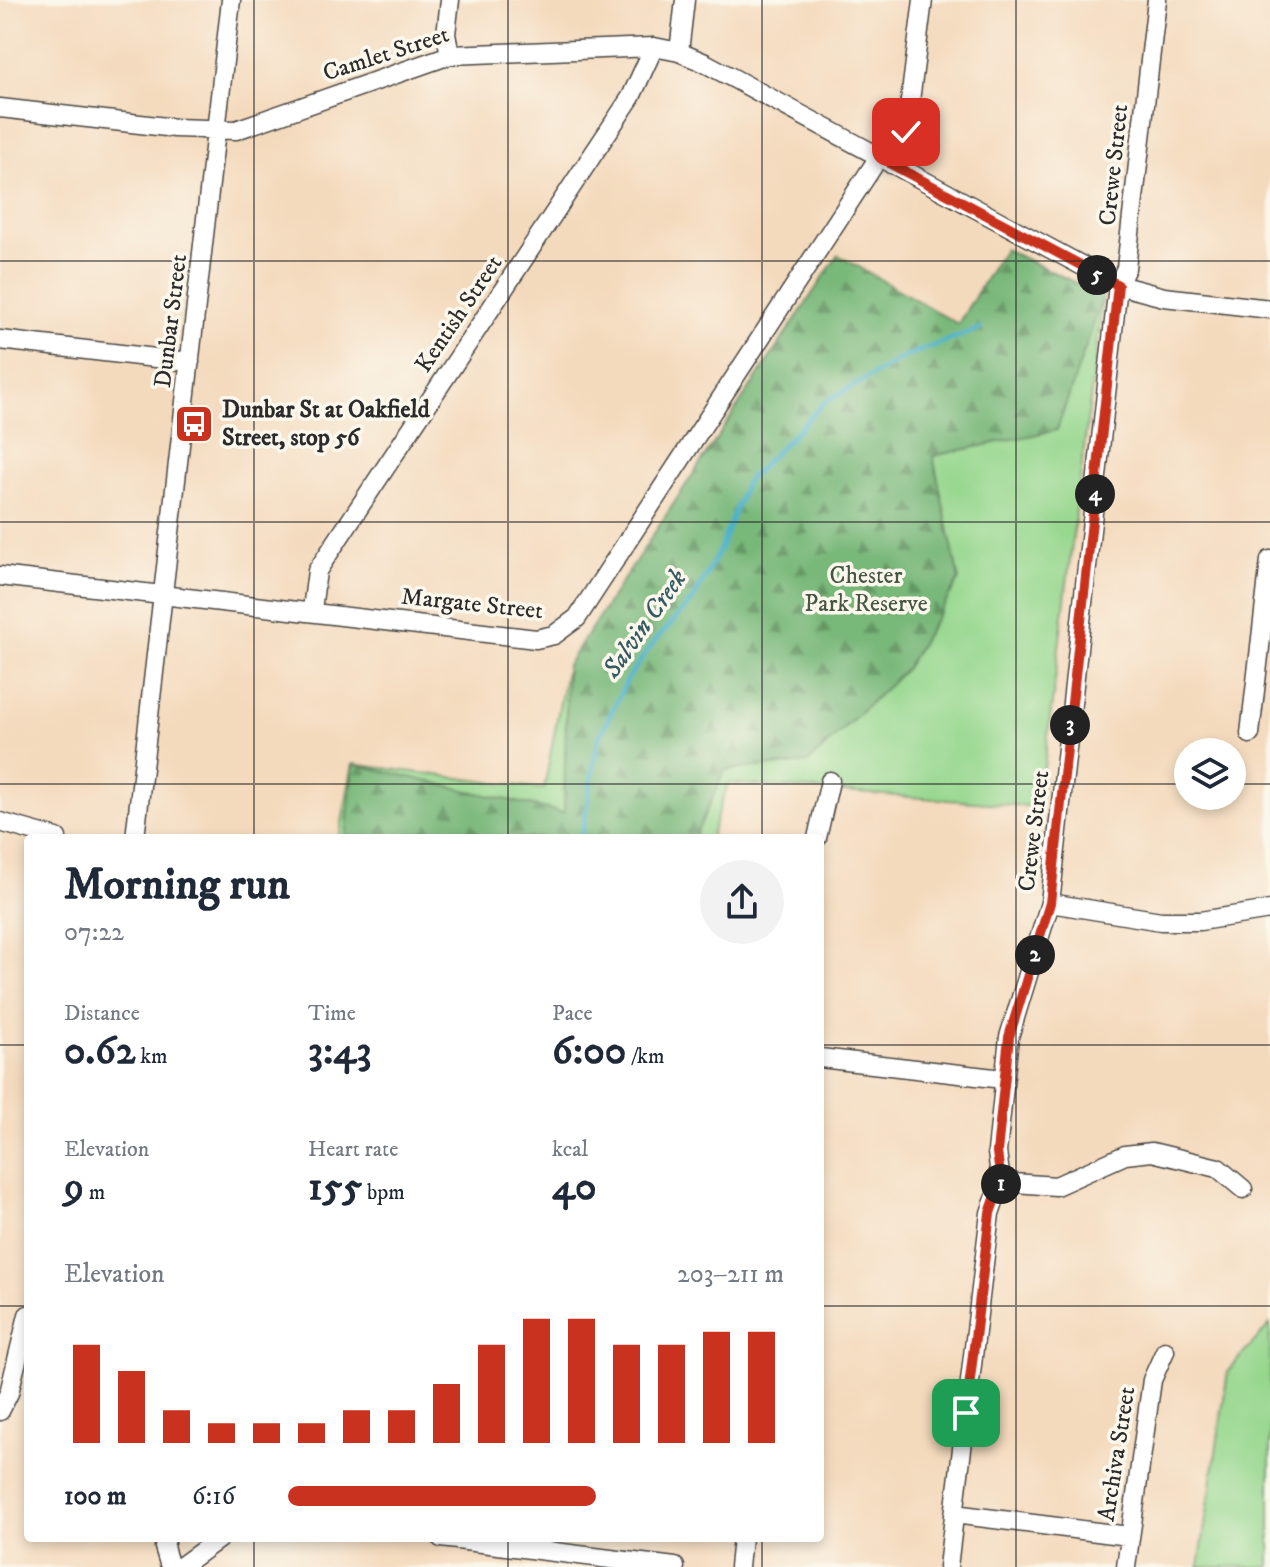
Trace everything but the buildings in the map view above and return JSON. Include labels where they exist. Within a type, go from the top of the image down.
[{"type":"street","name":"Dunbar Street","points":[[135,834],[231,0]]},
{"type":"street","points":[[450,0],[446,34],[450,55]]},
{"type":"street","points":[[679,52],[685,0]]},
{"type":"street","name":"Margate Street","points":[[0,576],[312,610],[536,639],[554,635],[577,618],[906,132],[923,0]]},
{"type":"street","name":"Crewe Street","points":[[948,1567],[990,1213],[1001,1182],[997,1152],[1009,1037],[1050,903],[1118,285],[1126,268],[1157,0]]},
{"type":"street","name":"Camlet Street","points":[[0,108],[217,130],[249,126],[450,55],[654,47],[679,52],[1118,285],[1164,297],[1270,309]]},
{"type":"street","name":"Kentish Street","points":[[312,610],[317,571],[631,97],[654,47]]},
{"type":"street","points":[[0,340],[190,362]]},
{"type":"street","points":[[1250,734],[1270,560]]},
{"type":"street","points":[[818,834],[830,781]]},
{"type":"street","points":[[0,822],[43,834]]},
{"type":"street","points":[[1050,903],[1161,921],[1200,921],[1270,910]]},
{"type":"street","points":[[824,1058],[1003,1079]]},
{"type":"street","points":[[1001,1182],[1056,1186],[1125,1155],[1152,1152],[1218,1168],[1243,1189]]},
{"type":"street","points":[[0,1411],[9,1393],[24,1331]]},
{"type":"street","name":"Archiva Street","points":[[1126,1567],[1152,1380],[1165,1351]]},
{"type":"street","points":[[954,1514],[1129,1536]]},
{"type":"street","points":[[166,1542],[170,1567]]},
{"type":"street","points":[[180,1567],[214,1542]]},
{"type":"street","points":[[473,1542],[675,1567]]},
{"type":"street","points":[[739,1567],[742,1542]]},
{"type":"green space","name":"Chester Park Reserve","points":[[1004,249],[1103,296],[1039,807],[728,783],[711,834],[340,834],[353,764],[544,789],[567,665],[893,301],[958,324]]},
{"type":"green space","name":"Chester Park Reserve","points":[[1004,249],[1103,296],[1057,430],[933,456],[959,580],[906,668],[808,763],[725,770],[696,834],[346,834],[353,764],[564,813],[567,665],[838,255],[958,324]]},
{"type":"green space","points":[[1270,1324],[1270,1567],[1199,1567],[1228,1371]]},
{"type":"waterway","name":"Salvin Creek","points":[[582,834],[598,740],[628,678],[650,647],[694,598],[720,549],[746,482],[825,402],[906,356],[981,328]]},
{"type":"place","name":"Dunbar St at Oakfield Street, stop 56","points":[[194,424]]},
{"type":"route","points":[[906,132],[891,164],[1118,285],[1050,903],[1009,1037],[997,1152],[1001,1182],[990,1213],[966,1413]]}]
